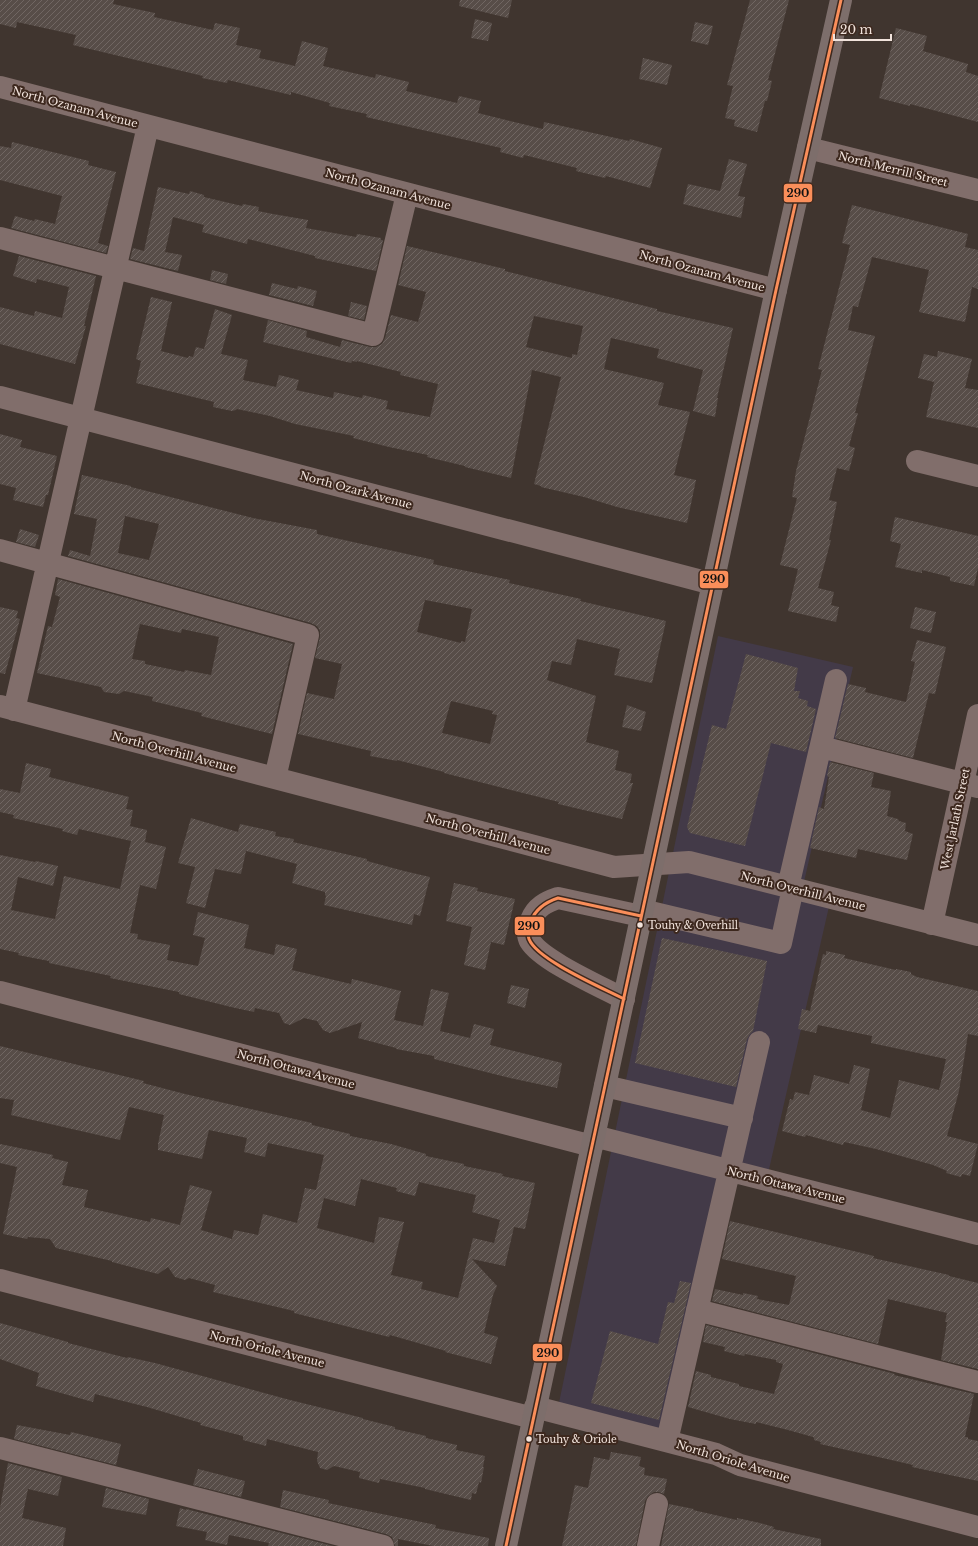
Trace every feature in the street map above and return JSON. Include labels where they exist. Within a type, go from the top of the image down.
[{"type":"main road","points":[[506,1546],[776,290],[841,0]]},
{"type":"street","name":"North Ozanam Avenue","points":[[0,87],[776,290]]},
{"type":"street","points":[[7,708],[48,562],[148,126]]},
{"type":"street","name":"North Merrill Street","points":[[808,148],[978,190]]},
{"type":"street","points":[[0,238],[373,336],[407,194]]},
{"type":"street","name":"North Ozark Avenue","points":[[0,397],[713,584]]},
{"type":"street","points":[[917,461],[978,476]]},
{"type":"street","points":[[0,550],[48,562],[308,635],[275,778]]},
{"type":"street","points":[[624,999],[566,969],[550,958],[530,940],[528,928],[536,910],[547,901],[558,898],[642,913],[781,943],[791,888],[836,680]]},
{"type":"street","name":"North Overhill Avenue","points":[[7,708],[614,867],[689,862],[978,936]]},
{"type":"street","name":"West Jarlath Street","points":[[932,924],[970,785],[978,715]]},
{"type":"street","points":[[821,747],[970,785]]},
{"type":"street","name":"North Ottawa Avenue","points":[[0,992],[593,1141],[730,1170],[978,1234]]},
{"type":"street","points":[[667,1441],[759,1042]]},
{"type":"street","points":[[604,1086],[742,1118]]},
{"type":"street","name":"North Oriole Avenue","points":[[0,1280],[534,1412],[667,1441],[716,1454],[740,1465],[978,1527]]},
{"type":"street","points":[[697,1310],[978,1382]]},
{"type":"street","points":[[0,1448],[383,1546]]},
{"type":"street","points":[[648,1546],[657,1504]]},
{"type":"shaded area","points":[[718,636],[853,667],[804,882],[833,889],[765,1187],[731,1179],[670,1447],[555,1422]]},
{"type":"building","points":[[0,0],[114,0],[113,4],[155,13],[154,17],[213,30],[215,23],[240,28],[236,45],[261,50],[259,58],[295,66],[302,41],[328,48],[323,66],[375,78],[376,74],[409,82],[406,91],[457,103],[459,96],[481,101],[478,113],[543,129],[544,122],[629,141],[630,139],[662,148],[650,188],[606,176],[605,178],[576,171],[577,168],[524,155],[523,158],[500,152],[501,148],[366,117],[367,114],[329,106],[330,103],[291,92],[291,95],[228,80],[227,83],[202,78],[203,76],[73,45],[76,35],[17,22],[16,28],[0,24]]},
{"type":"building","points":[[460,0],[512,0],[508,18],[459,6]]},
{"type":"building","points":[[750,0],[789,0],[768,80],[772,81],[757,132],[734,126],[735,120],[725,118],[733,86],[727,85]]},
{"type":"building","points":[[475,19],[492,23],[488,41],[471,38]]},
{"type":"building","points":[[695,22],[713,26],[708,45],[691,41]]},
{"type":"building","points":[[896,28],[927,36],[923,51],[968,64],[966,72],[978,76],[978,122],[910,104],[910,106],[879,98]]},
{"type":"building","points":[[643,58],[672,65],[667,85],[639,79]]},
{"type":"building","points":[[12,142],[89,161],[88,165],[116,172],[98,243],[108,246],[106,253],[11,228],[15,216],[55,224],[62,196],[0,180],[0,146],[11,148]]},
{"type":"building","points":[[729,159],[747,164],[738,196],[745,197],[741,218],[683,204],[688,184],[720,191]]},
{"type":"building","points":[[158,187],[189,194],[190,191],[204,195],[204,197],[242,206],[243,204],[259,207],[258,211],[308,220],[306,228],[356,237],[357,234],[381,238],[381,240],[383,240],[376,271],[315,258],[315,256],[248,239],[247,244],[202,232],[204,225],[173,217],[165,252],[182,255],[178,271],[130,259],[133,248],[144,251]]},
{"type":"building","points":[[852,205],[968,234],[965,247],[978,250],[978,289],[972,287],[965,322],[919,312],[929,270],[872,257],[858,307],[853,306],[848,330],[875,336],[855,413],[858,413],[849,446],[855,448],[849,471],[837,468],[829,500],[837,502],[829,540],[831,540],[818,588],[834,592],[831,605],[839,607],[836,622],[788,611],[798,569],[780,565],[797,498],[792,497],[796,471],[822,370],[818,369],[850,245],[842,243]]},
{"type":"building","points":[[407,246],[505,269],[505,271],[657,309],[657,311],[733,328],[717,398],[715,417],[693,411],[703,370],[657,358],[659,349],[611,338],[604,369],[664,383],[658,405],[690,412],[674,475],[696,480],[687,523],[617,507],[534,484],[561,377],[532,370],[511,478],[427,457],[428,455],[353,438],[354,436],[295,424],[270,416],[237,409],[232,411],[213,407],[214,402],[136,383],[141,361],[136,359],[151,297],[172,302],[161,351],[188,358],[189,356],[193,357],[196,347],[204,349],[215,309],[232,315],[221,354],[248,360],[243,380],[276,387],[279,375],[299,380],[296,390],[333,398],[334,392],[362,398],[363,395],[388,401],[386,409],[430,417],[438,384],[400,375],[401,372],[357,361],[352,361],[351,363],[263,342],[268,320],[307,331],[306,337],[340,347],[342,340],[370,347],[376,347],[382,344],[385,338],[391,315],[418,322],[426,292],[398,285]],"holes":[[[534,316],[583,326],[577,355],[572,354],[572,358],[526,347]]]},
{"type":"building","points":[[19,256],[96,276],[84,326],[86,326],[75,364],[0,344],[0,307],[34,316],[35,311],[62,318],[69,287],[37,279],[36,283],[13,276]]},
{"type":"building","points":[[212,270],[228,274],[226,284],[210,280]]},
{"type":"building","points":[[272,283],[297,289],[298,286],[317,291],[313,306],[269,295]]},
{"type":"building","points":[[351,302],[367,306],[364,320],[348,316]]},
{"type":"building","points":[[938,351],[972,359],[965,388],[978,390],[978,428],[926,417],[934,382],[918,378],[924,354],[937,357]]},
{"type":"building","points":[[0,434],[22,440],[20,447],[57,456],[48,495],[46,495],[43,507],[13,500],[16,488],[0,484]]},
{"type":"building","points":[[82,475],[131,486],[253,518],[317,530],[317,534],[434,560],[433,564],[510,580],[509,583],[581,599],[580,601],[666,621],[652,683],[614,675],[620,649],[577,639],[571,665],[552,661],[547,680],[596,696],[586,742],[619,751],[615,770],[632,774],[630,783],[633,783],[622,819],[558,804],[559,802],[397,760],[370,756],[371,751],[298,734],[307,693],[334,699],[342,664],[315,658],[320,637],[320,631],[317,626],[311,623],[68,556],[70,550],[90,556],[97,519],[74,514]],"holes":[[[125,516],[159,524],[149,560],[118,553]],[[425,600],[472,609],[465,642],[461,641],[461,643],[417,632]],[[451,701],[493,711],[492,714],[497,715],[490,744],[442,733]]]},
{"type":"building","points":[[895,517],[978,536],[978,568],[974,586],[950,581],[950,577],[922,570],[922,573],[895,567],[901,544],[890,541]]},
{"type":"building","points":[[20,529],[39,535],[35,547],[16,542]]},
{"type":"building","points":[[58,579],[293,644],[272,734],[201,716],[202,713],[152,701],[153,697],[124,691],[119,694],[104,692],[101,687],[37,673],[48,626],[52,627],[60,597],[55,595]],"holes":[[[140,624],[181,633],[182,629],[219,637],[211,675],[185,670],[184,672],[145,664],[145,661],[132,659]]]},
{"type":"building","points":[[0,607],[18,611],[16,618],[20,619],[5,674],[0,673]]},
{"type":"building","points":[[915,607],[936,612],[931,633],[910,628]]},
{"type":"building","points":[[917,640],[946,647],[935,694],[929,693],[913,758],[835,738],[848,684],[866,688],[865,692],[906,702],[915,662],[911,661]]},
{"type":"building","points":[[746,654],[798,668],[794,691],[800,691],[798,698],[808,701],[807,706],[816,709],[806,752],[771,743],[745,846],[690,833],[687,827],[712,725],[726,729]]},
{"type":"building","points":[[627,705],[646,712],[641,731],[622,727]]},
{"type":"building","points":[[830,762],[874,773],[871,787],[891,791],[887,816],[906,823],[905,831],[913,834],[907,860],[858,849],[856,858],[810,848],[819,807],[824,809],[829,777],[827,776]]},
{"type":"building","points":[[26,763],[51,769],[49,777],[129,797],[126,809],[133,810],[130,826],[147,830],[145,842],[166,847],[156,889],[140,885],[130,933],[138,934],[137,939],[170,945],[167,960],[198,966],[205,938],[193,935],[198,912],[249,925],[244,948],[274,955],[276,944],[297,949],[292,970],[351,984],[352,979],[401,991],[394,1020],[423,1026],[431,989],[449,993],[440,1031],[470,1038],[474,1024],[494,1029],[490,1045],[562,1063],[557,1088],[434,1059],[434,1056],[396,1049],[358,1038],[362,1022],[330,1033],[323,1030],[317,1021],[304,1018],[290,1025],[284,1023],[279,1013],[255,1008],[254,1012],[231,1007],[179,994],[179,992],[110,978],[111,976],[49,963],[49,961],[18,955],[19,953],[0,949],[0,855],[58,866],[53,886],[18,877],[11,910],[55,919],[64,876],[120,889],[131,841],[79,829],[77,835],[62,831],[63,829],[13,818],[14,815],[0,812],[0,789],[20,793]]},
{"type":"building","points":[[191,818],[238,832],[240,824],[276,832],[275,836],[294,839],[293,842],[367,859],[367,861],[430,877],[420,916],[414,914],[412,925],[324,905],[326,896],[325,892],[292,883],[297,864],[246,851],[241,874],[215,869],[205,908],[186,903],[195,867],[178,863]]},
{"type":"building","points":[[454,883],[478,888],[477,891],[515,899],[504,945],[491,942],[485,970],[464,965],[472,927],[446,921]]},
{"type":"building","points":[[662,938],[767,961],[753,1031],[747,1039],[736,1087],[635,1063]]},
{"type":"building","points":[[826,951],[845,955],[844,958],[911,972],[911,974],[917,977],[978,991],[978,1036],[968,1034],[959,1091],[947,1136],[978,1144],[970,1176],[962,1174],[961,1177],[946,1173],[947,1171],[933,1165],[876,1149],[844,1142],[843,1145],[806,1135],[805,1137],[782,1131],[790,1099],[793,1100],[795,1092],[809,1095],[814,1075],[849,1084],[854,1065],[870,1069],[861,1110],[890,1118],[899,1080],[939,1090],[946,1059],[871,1043],[872,1036],[818,1025],[816,1033],[798,1029],[802,1009],[810,1011],[823,954],[826,955]]},
{"type":"building","points":[[511,985],[529,989],[525,1008],[507,1003]]},
{"type":"building","points":[[0,1046],[144,1081],[143,1083],[185,1094],[312,1123],[312,1125],[350,1134],[350,1136],[391,1144],[426,1154],[426,1156],[464,1164],[464,1166],[503,1174],[502,1176],[535,1183],[525,1229],[514,1227],[505,1266],[472,1259],[497,1286],[493,1295],[484,1333],[498,1337],[491,1364],[390,1335],[389,1337],[294,1313],[294,1311],[213,1292],[215,1285],[189,1278],[185,1280],[175,1277],[168,1267],[158,1274],[112,1261],[56,1248],[50,1239],[28,1237],[27,1239],[3,1234],[17,1167],[0,1163],[0,1144],[53,1155],[52,1158],[68,1162],[62,1185],[88,1190],[84,1207],[150,1222],[151,1218],[180,1225],[190,1185],[212,1191],[201,1230],[232,1239],[234,1230],[258,1235],[263,1214],[297,1223],[305,1188],[316,1190],[324,1155],[268,1143],[265,1157],[244,1152],[247,1138],[209,1130],[202,1159],[158,1150],[164,1115],[129,1107],[120,1140],[11,1115],[14,1100],[0,1098]],"holes":[[[361,1179],[397,1188],[396,1191],[415,1196],[419,1182],[476,1195],[472,1212],[500,1220],[494,1243],[473,1238],[458,1298],[421,1289],[423,1282],[391,1275],[404,1222],[379,1217],[374,1243],[317,1228],[324,1198],[355,1206]]]},
{"type":"building","points":[[730,1221],[874,1256],[873,1258],[978,1283],[978,1369],[941,1360],[947,1313],[888,1299],[878,1344],[712,1301],[715,1289],[743,1295],[743,1293],[758,1296],[757,1299],[789,1305],[796,1276],[722,1259]]},
{"type":"building","points":[[680,1281],[691,1283],[659,1420],[591,1403],[610,1331],[658,1344],[668,1302],[674,1303]]},
{"type":"building","points":[[0,1323],[68,1343],[127,1358],[155,1363],[290,1400],[363,1418],[395,1427],[395,1429],[426,1436],[426,1438],[457,1445],[456,1450],[485,1456],[481,1483],[479,1482],[476,1494],[472,1493],[471,1500],[425,1488],[380,1479],[379,1483],[359,1478],[360,1472],[334,1466],[327,1470],[320,1468],[317,1461],[318,1452],[267,1439],[266,1446],[243,1440],[243,1436],[200,1425],[201,1423],[147,1407],[95,1394],[93,1402],[36,1386],[39,1373],[0,1359]]},
{"type":"building","points":[[706,1325],[895,1374],[894,1375],[974,1394],[965,1437],[978,1441],[978,1481],[912,1467],[913,1465],[820,1444],[821,1442],[814,1440],[813,1437],[756,1422],[756,1424],[730,1419],[688,1407],[696,1371],[711,1375],[711,1377],[739,1384],[739,1386],[774,1394],[783,1364],[776,1362],[776,1360],[745,1354],[744,1356],[724,1351],[725,1347],[703,1342]]},
{"type":"building","points":[[17,1425],[70,1435],[71,1432],[121,1444],[116,1465],[14,1439]]},
{"type":"building","points":[[611,1452],[641,1457],[639,1466],[645,1468],[644,1475],[667,1479],[664,1494],[654,1492],[648,1496],[645,1501],[636,1546],[562,1546],[575,1485],[588,1488],[594,1457],[609,1460]]},
{"type":"building","points":[[8,1463],[62,1477],[58,1496],[28,1489],[22,1518],[66,1528],[63,1546],[0,1546],[0,1508]]},
{"type":"building","points":[[198,1469],[245,1481],[241,1497],[193,1485]]},
{"type":"building","points":[[106,1488],[149,1499],[146,1515],[102,1507]]},
{"type":"building","points":[[283,1490],[329,1500],[328,1503],[436,1525],[435,1528],[489,1538],[488,1546],[433,1546],[398,1539],[398,1546],[395,1546],[392,1537],[386,1534],[280,1507]]},
{"type":"building","points":[[669,1504],[737,1520],[737,1518],[760,1523],[774,1527],[773,1529],[821,1539],[821,1546],[661,1546]]},
{"type":"building","points":[[180,1508],[333,1546],[268,1546],[269,1543],[229,1535],[227,1545],[205,1540],[207,1532],[176,1526]]},
{"type":"transit line","name":"290","points":[[506,1546],[776,290],[841,0]]},
{"type":"transit line","name":"290","points":[[624,999],[572,973],[544,956],[529,939],[529,927],[536,912],[549,901],[558,898],[641,916]]},
{"type":"place","name":"Touhy & Overhill","points":[[640,925]]},
{"type":"place","name":"Touhy & Oriole","points":[[529,1439]]}]
